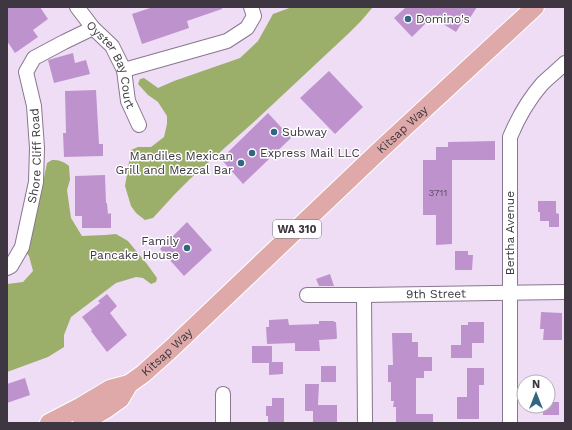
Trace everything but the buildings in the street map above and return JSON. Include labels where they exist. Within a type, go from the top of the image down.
[{"type":"main road","name":"Kitsap Way","points":[[49,423],[110,389],[129,384],[143,374],[378,152],[535,7]]},
{"type":"main road","name":"Kitsap Way","points":[[82,423],[106,410],[120,400],[129,384]]},
{"type":"street","name":"Oyster Bay Court","points":[[77,7],[93,28],[112,46],[124,70],[128,101],[138,125]]},
{"type":"street","points":[[124,70],[227,41],[247,28],[254,16],[251,7]]},
{"type":"street","name":"Shore Cliff Road","points":[[7,268],[11,266],[22,247],[36,182],[37,148],[34,106],[26,72],[34,58],[93,28]]},
{"type":"street","name":"Bertha Avenue","points":[[510,423],[510,137],[517,121],[529,102],[543,84],[565,63]]},
{"type":"street","name":"9th Street","points":[[306,295],[565,292]]},
{"type":"street","points":[[364,295],[365,423]]},
{"type":"street","points":[[223,394],[223,423]]},
{"type":"green space","points":[[292,7],[373,7],[349,33],[256,120],[191,178],[153,218],[145,220],[136,213],[131,206],[125,186],[131,150],[138,147],[151,147],[164,137],[167,116],[158,102],[148,95],[138,84],[140,79],[144,78],[158,88],[240,58],[258,41],[273,14]]},
{"type":"green space","points":[[52,160],[61,161],[69,166],[70,180],[67,190],[71,218],[82,236],[116,234],[128,241],[157,278],[156,282],[151,284],[143,278],[136,277],[116,283],[71,317],[64,335],[64,347],[48,357],[7,372],[7,284],[23,282],[33,271],[29,256],[25,251],[40,198],[47,163]]},
{"type":"place","name":"Domino's","points":[[408,19]]},
{"type":"place","name":"Subway","points":[[274,132]]},
{"type":"place","name":"Express Mail LLC","points":[[252,153]]},
{"type":"place","name":"Mandiles Mexican Grill and Mezcal Bar","points":[[241,163]]},
{"type":"place","name":"Family Pancake House","points":[[187,248]]}]
